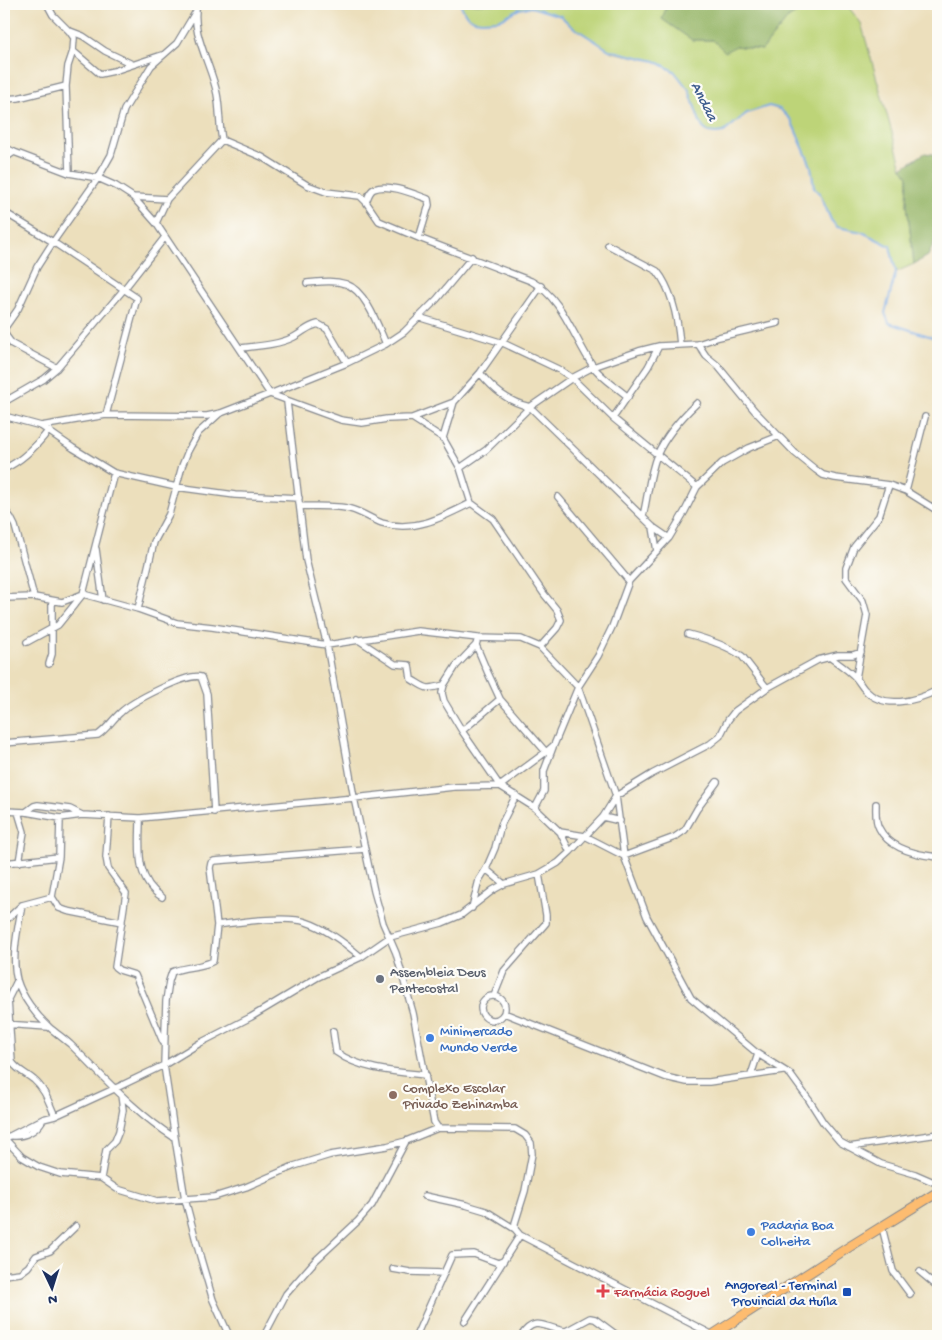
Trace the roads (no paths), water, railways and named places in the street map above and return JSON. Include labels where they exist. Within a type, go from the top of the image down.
[{"type":"main road","points":[[712,1336],[938,1192]]},
{"type":"street","points":[[47,4],[53,15],[74,38],[66,86],[69,173]]},
{"type":"street","points":[[53,4],[53,15]]},
{"type":"street","points":[[57,368],[12,344],[6,336],[4,329],[18,309],[37,267],[98,178],[111,155],[124,110],[151,66],[177,43],[195,13],[197,4]]},
{"type":"street","points":[[195,13],[204,55],[217,94],[222,140]]},
{"type":"street","points":[[69,31],[83,36],[106,51],[132,64]]},
{"type":"street","points":[[73,51],[100,74],[114,72],[132,64],[164,55]]},
{"type":"street","points":[[4,98],[18,98],[66,86]]},
{"type":"street","points":[[156,223],[167,199],[222,140]]},
{"type":"street","points":[[222,140],[262,157],[307,185],[326,192],[360,196],[379,221],[542,286],[554,299],[594,367],[628,397]]},
{"type":"street","points":[[4,147],[69,173],[98,178],[116,186],[133,197],[156,223],[270,394],[287,402],[341,420],[362,423],[386,419],[412,418],[454,402]]},
{"type":"street","points":[[4,159],[14,152]]},
{"type":"street","points":[[366,202],[370,192],[381,188],[407,191],[428,199],[429,205],[419,238]]},
{"type":"street","points":[[133,197],[167,199]]},
{"type":"street","points":[[4,212],[136,296],[138,301],[106,416]]},
{"type":"street","points":[[4,402],[44,380],[57,368],[165,237]]},
{"type":"street","points":[[608,245],[658,271],[662,276],[672,301],[678,325],[680,345]]},
{"type":"street","points":[[41,426],[106,416],[207,416],[221,413],[270,394],[347,363],[386,344],[404,332],[437,299],[472,257]]},
{"type":"street","points":[[307,283],[330,281],[348,285],[360,296],[373,313],[386,344]]},
{"type":"street","points":[[442,438],[454,402],[503,343],[542,286]]},
{"type":"street","points":[[418,317],[503,343],[548,363],[572,378],[614,418],[697,487]]},
{"type":"street","points":[[460,468],[486,450],[530,406],[572,378],[594,367],[659,346],[698,344],[778,323]]},
{"type":"street","points":[[240,348],[278,343],[294,337],[307,327],[318,324],[327,330],[347,363]]},
{"type":"street","points":[[698,344],[706,356],[717,365],[754,410],[795,453],[823,475],[865,483],[889,484],[906,491],[938,511]]},
{"type":"street","points":[[614,418],[648,367],[659,346]]},
{"type":"street","points":[[480,373],[502,395],[520,405],[530,406],[653,527],[669,538]]},
{"type":"street","points":[[287,402],[306,560],[327,645],[354,798],[374,891],[414,1013],[434,1122],[438,1128]]},
{"type":"street","points":[[643,516],[649,482],[658,455],[680,420],[697,403]]},
{"type":"street","points":[[138,609],[154,542],[169,514],[182,466],[194,438],[221,413]]},
{"type":"street","points":[[4,416],[49,430],[72,448],[114,473],[176,487],[235,495],[299,498]]},
{"type":"street","points":[[906,491],[924,417]]},
{"type":"street","points":[[412,418],[442,438],[460,468],[471,503],[493,520],[544,594],[558,610],[561,620],[557,628],[540,647]]},
{"type":"street","points":[[4,469],[28,454],[49,430]]},
{"type":"street","points":[[535,808],[544,791],[544,771],[578,687],[598,656],[612,627],[629,581],[669,538],[697,487],[722,463],[749,448],[779,436]]},
{"type":"street","points":[[27,642],[58,625],[83,594],[114,473]]},
{"type":"street","points":[[856,678],[867,615],[863,601],[846,578],[846,568],[854,548],[879,516],[889,484]]},
{"type":"street","points":[[558,497],[629,581]]},
{"type":"street","points":[[300,506],[349,508],[382,522],[405,526],[419,525],[446,516],[471,503]]},
{"type":"street","points":[[4,509],[12,518],[15,526],[34,597]]},
{"type":"street","points":[[653,527],[657,551]]},
{"type":"street","points":[[96,545],[103,600]]},
{"type":"street","points":[[4,598],[34,597],[62,602],[83,594],[138,609],[182,624],[212,626],[327,645],[418,631],[477,642],[522,639],[540,647],[578,687],[616,796],[624,856],[648,917],[691,998],[758,1054],[790,1074],[823,1122],[840,1142],[880,1164],[915,1174],[938,1184]]},
{"type":"street","points":[[49,664],[52,654],[52,601]]},
{"type":"street","points":[[688,634],[711,641],[738,653],[767,688]]},
{"type":"street","points":[[357,639],[395,664],[409,665],[412,679],[424,688],[429,689],[444,685]]},
{"type":"street","points":[[477,642],[456,666],[444,685],[442,693],[444,701],[500,786],[535,808],[560,832],[570,852]]},
{"type":"street","points":[[477,642],[486,672],[500,699],[546,752]]},
{"type":"street","points":[[6,1138],[20,1136],[35,1130],[43,1119],[54,1116],[164,1065],[200,1042],[251,1017],[318,976],[361,957],[390,937],[442,923],[462,915],[493,890],[504,884],[539,874],[558,863],[570,852],[603,817],[616,796],[652,774],[710,744],[720,736],[735,711],[767,688],[818,660],[861,652]]},
{"type":"street","points":[[831,658],[856,678],[865,691],[880,700],[887,702],[908,700],[926,696],[938,690]]},
{"type":"street","points":[[4,743],[98,735],[132,703],[196,675],[201,677],[207,694],[214,812]]},
{"type":"street","points":[[462,731],[500,699]]},
{"type":"street","points":[[4,811],[26,812],[60,818],[82,815],[140,818],[454,787],[500,786],[554,745]]},
{"type":"street","points":[[560,832],[585,836],[624,856],[675,837],[685,830],[697,808],[717,782]]},
{"type":"street","points":[[472,908],[476,889],[495,848],[501,825],[516,795]]},
{"type":"street","points":[[876,804],[876,819],[879,829],[889,840],[916,854],[938,857]]},
{"type":"street","points":[[26,812],[38,805],[70,809],[82,815]]},
{"type":"street","points":[[18,812],[24,832],[19,862]]},
{"type":"street","points":[[110,816],[106,857],[108,868],[126,893],[116,967],[119,970],[136,975],[146,1005],[164,1044]]},
{"type":"street","points":[[603,817],[620,821]]},
{"type":"street","points":[[60,818],[59,857],[52,897],[59,908],[68,912],[122,922]]},
{"type":"street","points":[[140,818],[140,866],[153,891],[162,897]]},
{"type":"street","points":[[230,1336],[213,1300],[185,1199],[164,1065],[166,1001],[169,981],[172,972],[183,967],[213,961],[217,925],[211,863],[365,849]]},
{"type":"street","points":[[4,864],[59,857]]},
{"type":"street","points":[[486,869],[504,884]]},
{"type":"street","points":[[494,996],[501,999],[505,1006],[504,1013],[494,1020],[484,1015],[482,1008],[484,1001],[494,996],[504,971],[546,923],[539,874]]},
{"type":"street","points":[[4,922],[22,905],[52,897]]},
{"type":"street","points":[[22,905],[15,968],[26,1000],[48,1027],[68,1043],[114,1089],[175,1138]]},
{"type":"street","points":[[217,925],[268,920],[305,922],[340,939],[361,957]]},
{"type":"street","points":[[18,981],[8,999],[7,1023],[12,1062],[17,1070],[33,1079],[40,1086],[54,1116]]},
{"type":"street","points":[[504,1013],[665,1078],[687,1082],[709,1082],[783,1071]]},
{"type":"street","points":[[7,1023],[48,1027]]},
{"type":"street","points":[[333,1031],[336,1052],[344,1058],[388,1071],[426,1075]]},
{"type":"street","points":[[751,1075],[758,1054]]},
{"type":"street","points":[[101,1178],[106,1150],[117,1136],[123,1110],[121,1095]]},
{"type":"street","points":[[123,1110],[129,1101]]},
{"type":"street","points":[[6,1138],[22,1157],[39,1167],[60,1174],[101,1178],[117,1189],[157,1201],[214,1197],[246,1187],[294,1166],[330,1155],[406,1141],[438,1128],[515,1129],[525,1135],[531,1143],[532,1154],[528,1182],[514,1223],[515,1229]]},
{"type":"street","points":[[848,1148],[938,1134]]},
{"type":"street","points":[[264,1336],[286,1294],[315,1261],[358,1221],[372,1205],[406,1141]]},
{"type":"street","points":[[426,1196],[486,1211],[515,1229],[520,1235],[712,1336]]},
{"type":"street","points":[[4,1275],[20,1273],[28,1267],[36,1256],[50,1251],[76,1226]]},
{"type":"street","points":[[882,1227],[894,1271],[910,1294]]},
{"type":"street","points":[[465,1321],[520,1235]]},
{"type":"street","points":[[416,1336],[452,1255],[474,1254],[498,1262],[503,1261]]},
{"type":"street","points":[[394,1269],[410,1272],[444,1273]]},
{"type":"street","points":[[920,1272],[938,1287]]},
{"type":"street","points":[[520,1336],[531,1324],[566,1331],[590,1318],[618,1336]]},
{"type":"waterway","name":"Andaa","points":[[460,4],[466,15],[474,20],[482,21],[499,20],[519,9],[531,7],[561,16],[570,25],[609,50],[655,61],[674,71],[689,90],[700,122],[708,132],[724,132],[747,113],[769,106],[780,109],[791,120],[811,166],[814,188],[820,194],[831,220],[837,227],[862,232],[890,246],[896,272],[885,313],[889,323],[938,339]]},
{"type":"place","name":"Assembleia Deus Pentecostal","points":[[380,979]]},
{"type":"place","name":"Minimercado Mundo Verde","points":[[430,1038]]},
{"type":"place","name":"Complexo Escolar Privado Zehinamba","points":[[393,1095]]},
{"type":"place","name":"Padaria Boa Colheita","points":[[751,1232]]},
{"type":"place","name":"Farmácia Roguel","points":[[603,1291]]},
{"type":"place","name":"Angoreal - Terminal Provincial da Huíla","points":[[847,1292]]}]
